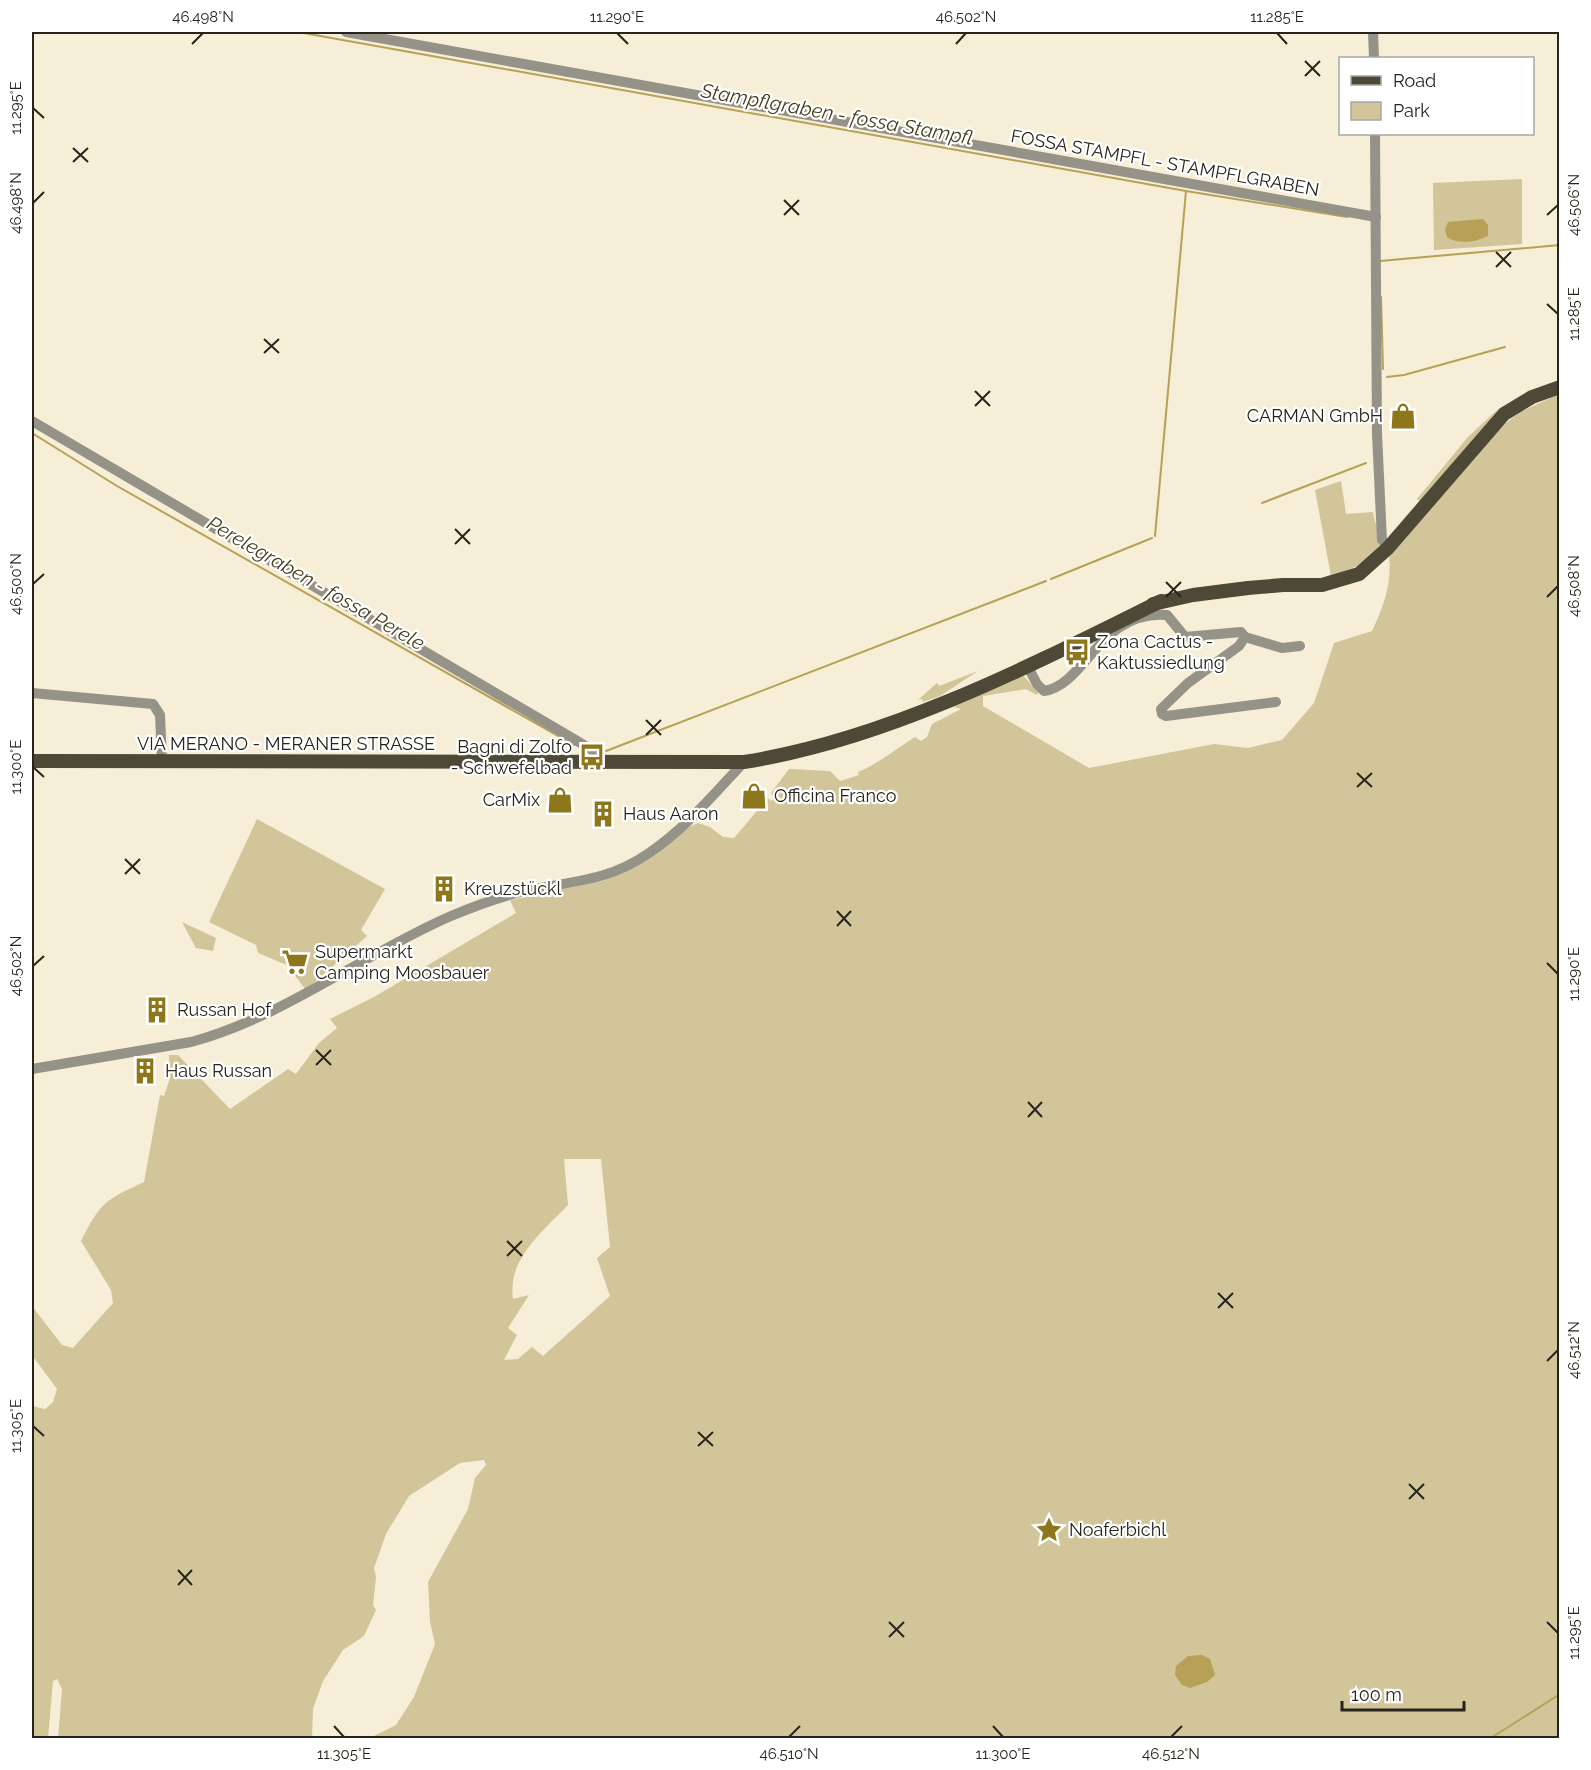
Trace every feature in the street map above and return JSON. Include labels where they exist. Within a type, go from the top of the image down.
[{"type":"main road","name":"VIA MERANO - MERANER STRASSE","points":[[32,761],[744,762],[801,753],[832,744],[936,705],[1027,664],[1076,645],[1161,601],[1248,588],[1322,585],[1341,582],[1359,574],[1388,548],[1504,414],[1532,397],[1560,387]]},
{"type":"street","name":"FOSSA STAMPFL - STAMPFLGRABEN","points":[[346,32],[1376,217]]},
{"type":"street","points":[[1373,32],[1374,57]]},
{"type":"street","points":[[1375,135],[1378,462],[1382,540],[1388,548]]},
{"type":"street","points":[[32,421],[574,739],[600,755],[600,763]]},
{"type":"street","points":[[1027,664],[1037,684],[1044,691],[1052,690],[1061,685],[1118,628],[1130,622],[1160,615],[1171,618],[1180,634],[1185,637],[1241,632],[1245,636],[1282,648],[1300,646]]},
{"type":"street","points":[[1245,636],[1239,646],[1188,683],[1161,709],[1162,714],[1166,716],[1276,702]]},
{"type":"street","points":[[32,693],[153,704],[160,715],[162,761]]},
{"type":"street","points":[[32,1068],[191,1042],[215,1035],[261,1017],[391,945],[451,916],[515,894],[601,878],[648,854],[680,830],[744,762]]},
{"type":"green space","points":[[1522,179],[1522,244],[1434,250],[1433,183]]},
{"type":"green space","points":[[1559,394],[1559,1738],[373,1738],[396,1725],[414,1697],[435,1644],[430,1622],[428,1582],[468,1509],[475,1478],[486,1465],[484,1460],[460,1463],[409,1496],[386,1534],[374,1568],[376,1577],[373,1605],[376,1610],[364,1636],[343,1650],[323,1681],[313,1709],[312,1738],[58,1738],[62,1689],[57,1679],[53,1681],[48,1738],[32,1738],[32,1406],[45,1409],[53,1402],[57,1389],[32,1355],[32,1306],[62,1345],[73,1348],[113,1303],[111,1290],[81,1241],[105,1204],[144,1182],[160,1095],[164,1096],[170,1078],[169,1055],[178,1055],[230,1109],[288,1069],[296,1074],[319,1043],[337,1028],[330,1019],[374,997],[516,913],[510,900],[603,881],[648,857],[698,823],[710,827],[723,837],[734,838],[768,798],[771,801],[774,799],[771,793],[789,769],[830,771],[840,781],[859,775],[858,772],[915,737],[921,741],[927,737],[932,724],[961,709],[951,706],[1023,675],[1038,692],[1037,695],[1026,689],[983,696],[983,706],[1089,768],[1214,744],[1248,748],[1282,740],[1314,703],[1334,643],[1372,631],[1386,594],[1389,555],[1501,427],[1520,412]],"holes":[[[564,1159],[601,1159],[610,1247],[597,1258],[610,1296],[543,1356],[532,1347],[518,1359],[504,1360],[517,1335],[508,1328],[529,1295],[513,1299],[516,1271],[529,1247],[568,1205]]]},
{"type":"green space","points":[[1500,407],[1421,503],[1417,499],[1467,438]]},
{"type":"green space","points":[[1341,481],[1346,514],[1373,512],[1379,545],[1377,551],[1367,561],[1331,576],[1315,490]]},
{"type":"green space","points":[[978,671],[940,696],[923,702],[922,699],[918,700],[937,683],[939,686]]},
{"type":"green space","points":[[257,819],[385,889],[361,930],[367,936],[306,990],[287,965],[258,953],[256,945],[209,922]]},
{"type":"green space","points":[[182,922],[216,938],[213,951],[196,948]]},
{"type":"shaded area","points":[[1483,219],[1488,225],[1488,236],[1467,242],[1451,240],[1447,237],[1445,229],[1448,222]]},
{"type":"shaded area","points":[[1202,1655],[1210,1659],[1215,1675],[1207,1682],[1190,1688],[1182,1685],[1175,1675],[1176,1666],[1188,1656]]},
{"type":"waterway","name":"Stampflgraben - fossa Stampfl","points":[[298,32],[1186,191],[1347,217]]},
{"type":"waterway","points":[[1155,536],[1186,191]]},
{"type":"waterway","points":[[1380,261],[1560,245]]},
{"type":"waterway","points":[[1381,297],[1383,369]]},
{"type":"waterway","points":[[1387,377],[1404,375],[1505,347]]},
{"type":"waterway","name":"Perelegraben - fossa Perele","points":[[32,433],[117,486],[574,745]]},
{"type":"waterway","points":[[1262,503],[1366,463]]},
{"type":"waterway","points":[[1051,579],[1152,538]]},
{"type":"waterway","points":[[606,751],[1046,581]]},
{"type":"waterway","points":[[1491,1738],[1560,1694]]},
{"type":"place","name":"CARMAN GmbH","points":[[1403,416]]},
{"type":"place","name":"Zona Cactus - Kaktussiedlung","points":[[1077,652]]},
{"type":"place","name":"Bagni di Zolfo - Schwefelbad","points":[[592,757]]},
{"type":"place","name":"Officina Franco","points":[[754,796]]},
{"type":"place","name":"CarMix","points":[[560,800]]},
{"type":"place","name":"Haus Aaron","points":[[603,814]]},
{"type":"place","name":"Kreuzstückl","points":[[444,889]]},
{"type":"place","name":"Supermarkt Camping Moosbauer","points":[[295,962]]},
{"type":"place","name":"Russan Hof","points":[[157,1010]]},
{"type":"place","name":"Haus Russan","points":[[145,1071]]},
{"type":"place","name":"Noaferbichl","points":[[1049,1530]]}]
